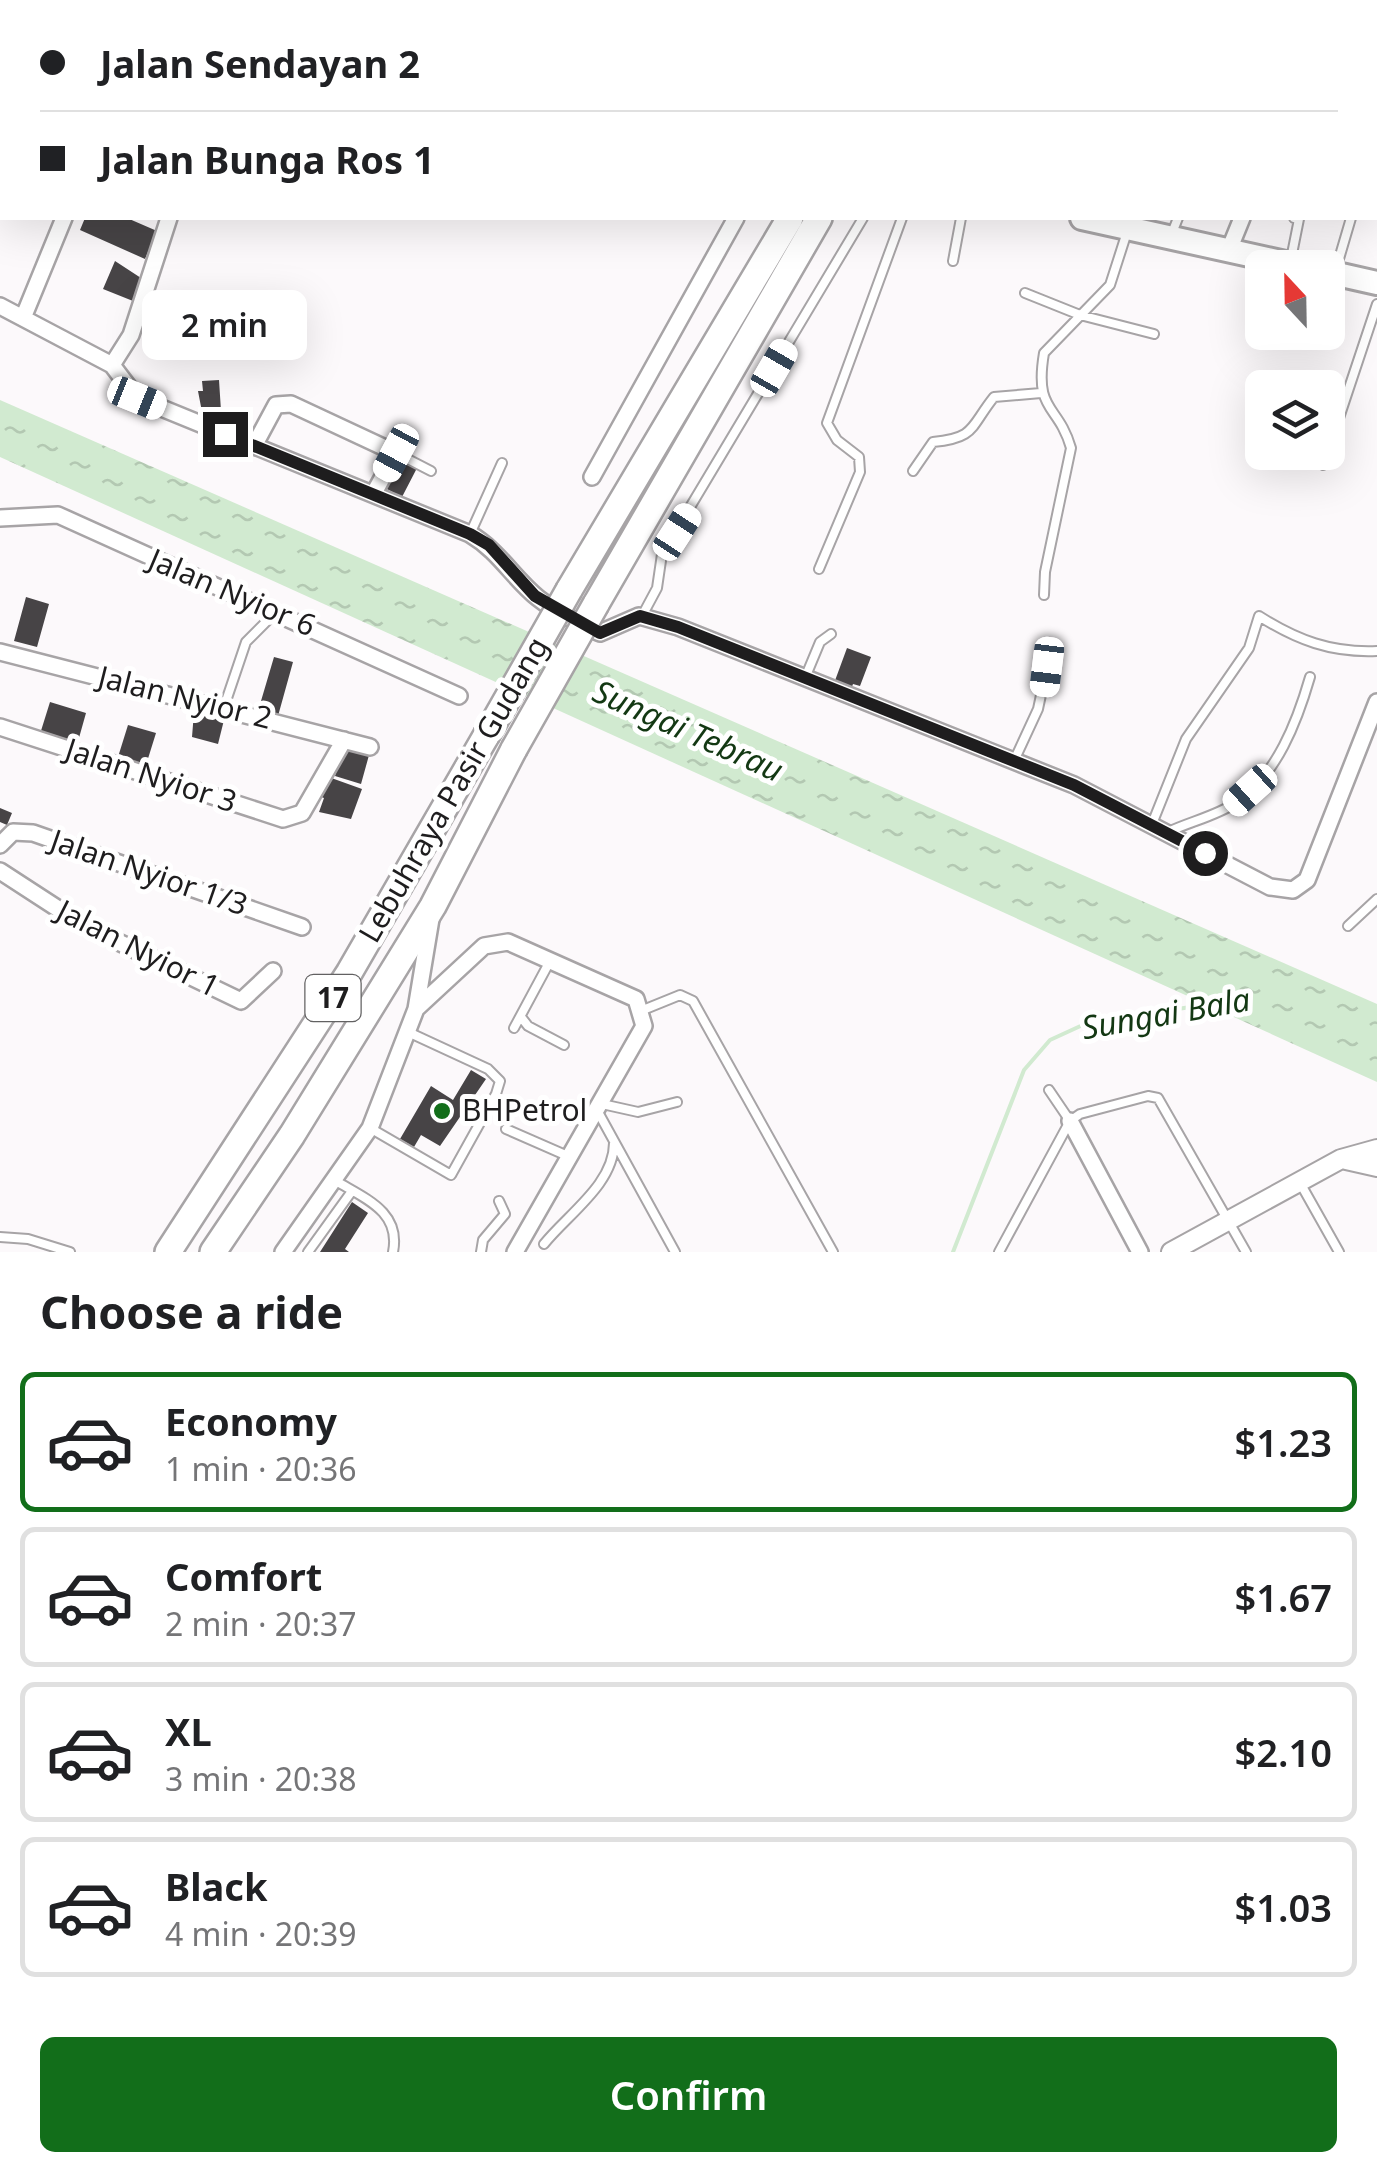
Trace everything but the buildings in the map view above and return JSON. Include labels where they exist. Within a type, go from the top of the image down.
[{"type":"highway","name":"Lebuhraya Pasir Gudang","points":[[168,1252],[349,972],[789,220]]},
{"type":"highway","name":"Lebuhraya Pasir Gudang","points":[[213,1252],[292,1135],[433,906],[514,748],[819,220]]},
{"type":"main road","points":[[1115,223],[1174,227],[1245,254]]},
{"type":"main road","points":[[1345,275],[1377,282]]},
{"type":"street","points":[[23,318],[63,220]]},
{"type":"street","points":[[112,365],[130,335],[168,220]]},
{"type":"street","points":[[592,477],[735,220]]},
{"type":"street","points":[[1229,250],[1241,220]]},
{"type":"street","points":[[0,306],[112,365],[137,398],[470,534],[489,545],[535,596],[600,633],[642,616],[1074,785],[1270,887],[1302,886],[1377,702]]},
{"type":"street","points":[[254,446],[268,413],[276,405],[291,404],[396,453],[374,494]]},
{"type":"street","name":"Jalan Nyior 6","points":[[0,518],[58,515],[459,696]]},
{"type":"street","name":"Jalan Nyior 2","points":[[0,652],[370,747]]},
{"type":"street","name":"Jalan Nyior 3","points":[[0,727],[284,819],[302,813],[344,740]]},
{"type":"street","name":"Jalan Nyior 1/3","points":[[0,845],[14,832],[32,833],[302,927]]},
{"type":"street","name":"Jalan Nyior 1","points":[[0,872],[83,925],[241,1001],[273,971]]},
{"type":"street","points":[[283,1252],[370,1128],[416,1009],[433,906]]},
{"type":"street","points":[[416,1009],[484,946],[508,942],[621,991],[636,1000],[642,1010],[644,1026],[515,1252]]},
{"type":"street","points":[[1070,1121],[1140,1252]]},
{"type":"street","points":[[1171,1252],[1341,1159],[1377,1150]]},
{"type":"street","points":[[1341,1159],[1377,1167]]},
{"type":"lane","points":[[642,616],[657,588],[662,554],[861,220]]},
{"type":"lane","points":[[818,569],[860,472],[859,458],[837,440],[826,423],[901,220]]},
{"type":"lane","points":[[953,261],[961,220]]},
{"type":"lane","points":[[1299,220],[1299,250]]},
{"type":"lane","points":[[1340,250],[1351,220]]},
{"type":"lane","points":[[1044,595],[1045,572],[1071,448],[1066,431],[1050,414],[1042,393],[1044,353],[1110,285],[1115,223]]},
{"type":"lane","points":[[1024,293],[1080,315],[1154,334]]},
{"type":"lane","points":[[1345,399],[1377,304]]},
{"type":"lane","points":[[913,471],[932,442],[960,439],[976,429],[994,397],[1042,393]]},
{"type":"lane","points":[[396,453],[431,471]]},
{"type":"lane","points":[[470,534],[502,462]]},
{"type":"lane","points":[[224,708],[246,642],[276,612]]},
{"type":"lane","points":[[1158,828],[1186,739],[1248,648],[1259,616],[1296,639],[1356,652],[1377,651]]},
{"type":"lane","points":[[805,678],[820,642],[831,634]]},
{"type":"lane","points":[[1013,763],[1038,709],[1047,667]]},
{"type":"lane","points":[[1158,828],[1235,804],[1259,781],[1298,720],[1310,677]]},
{"type":"lane","points":[[1348,926],[1377,899]]},
{"type":"lane","points":[[514,1028],[550,961]]},
{"type":"lane","points":[[642,1010],[680,994],[693,1001],[833,1252]]},
{"type":"lane","points":[[521,1016],[528,1026],[564,1045]]},
{"type":"lane","points":[[370,1128],[451,1174],[496,1094],[500,1081],[488,1069],[408,1032]]},
{"type":"lane","points":[[1050,1090],[1070,1121]]},
{"type":"lane","points":[[999,1252],[1070,1121],[1080,1114],[1148,1096],[1158,1098],[1246,1252]]},
{"type":"lane","points":[[600,1108],[638,1112],[677,1102]]},
{"type":"lane","points":[[600,1108],[675,1252]]},
{"type":"lane","points":[[506,1130],[570,1158]]},
{"type":"lane","points":[[544,1244],[603,1180],[614,1156],[614,1138]]},
{"type":"lane","points":[[336,1181],[389,1215],[397,1234],[393,1252]]},
{"type":"lane","points":[[1299,1181],[1339,1252]]},
{"type":"lane","points":[[308,1252],[352,1190]]},
{"type":"lane","points":[[481,1252],[482,1240],[505,1214],[499,1201]]},
{"type":"lane","points":[[0,1237],[28,1239],[70,1252]]},
{"type":"lane","points":[[18,1252],[28,1239]]},
{"type":"water","name":"Sungai Tebrau","points":[[0,400],[1377,1004],[1377,1082],[0,457]]},
{"type":"waterway","name":"Sungai Bala","points":[[953,1252],[1024,1070],[1050,1040],[1087,1023],[1210,1004]]},
{"type":"place","name":"BHPetrol","points":[[442,1111]]},
{"type":"route","points":[[225,434],[470,534],[489,545],[535,596],[600,633],[640,616],[678,627],[1074,785],[1205,853]]}]
